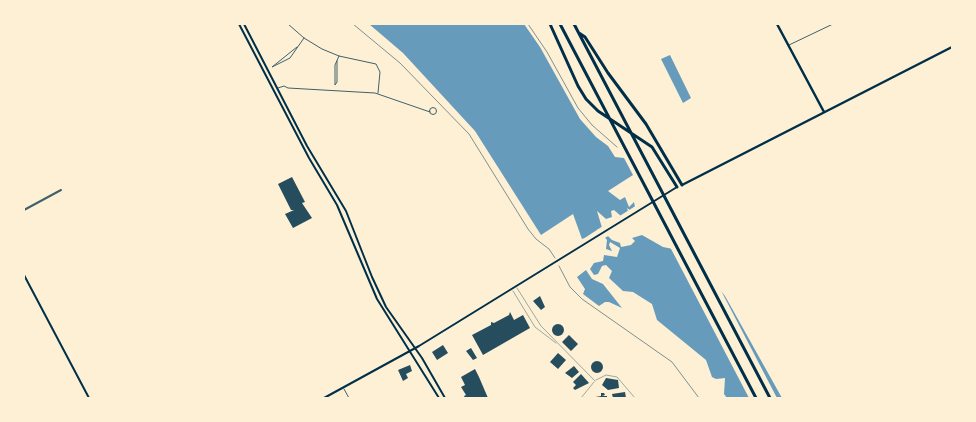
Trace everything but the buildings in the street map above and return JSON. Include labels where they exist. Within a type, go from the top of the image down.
[{"type":"highway","points":[[550,24],[578,86],[586,99],[598,111],[652,147],[677,188]]},
{"type":"highway","points":[[560,24],[756,398]]},
{"type":"highway","points":[[574,24],[770,398]]},
{"type":"highway","points":[[578,32],[585,37],[608,73],[646,124],[682,185]]},
{"type":"main road","points":[[239,24],[309,158],[340,210],[377,299],[439,398]]},
{"type":"main road","points":[[244,24],[313,156],[346,211],[378,292],[445,398]]},
{"type":"main road","points":[[777,24],[824,112]]},
{"type":"main road","points":[[324,398],[410,351],[682,185],[952,47]]},
{"type":"main road","points":[[24,275],[89,398]]},
{"type":"street","points":[[288,24],[304,38],[339,56],[376,64],[380,72],[378,94]]},
{"type":"street","points":[[789,46],[833,24]]},
{"type":"street","points":[[263,72],[297,47],[304,38]]},
{"type":"street","points":[[335,90],[339,56]]},
{"type":"street","points":[[277,88],[284,86],[378,94],[430,112]]},
{"type":"street","points":[[24,210],[61,190]]},
{"type":"street","points":[[344,388],[349,398]]},
{"type":"lane","points":[[516,287],[539,324],[595,381]]},
{"type":"lane","points":[[512,289],[534,326],[557,344]]},
{"type":"lane","points":[[581,398],[595,381],[606,375],[617,377],[635,398]]},
{"type":"path","points":[[353,24],[393,58],[469,134],[528,228],[536,239],[540,240],[549,249],[556,260]]},
{"type":"path","points":[[528,24],[547,52],[578,108],[592,126],[617,147]]},
{"type":"path","points":[[558,265],[570,287],[582,298],[672,362],[699,398]]},
{"type":"water","points":[[369,24],[524,24],[540,47],[580,119],[596,137],[608,146],[615,157],[624,158],[633,175],[608,191],[620,200],[625,197],[629,207],[634,202],[635,207],[631,211],[627,208],[629,214],[622,217],[614,210],[611,211],[612,217],[606,219],[597,211],[603,231],[612,240],[620,243],[621,247],[631,245],[635,241],[632,238],[642,235],[663,247],[683,251],[709,276],[725,296],[782,398],[727,398],[724,394],[725,378],[716,379],[712,377],[706,360],[657,320],[652,304],[633,292],[623,291],[609,278],[612,271],[606,265],[602,266],[598,274],[594,275],[590,269],[594,263],[603,261],[604,255],[617,257],[620,248],[610,242],[609,245],[612,251],[606,249],[607,240],[598,229],[594,235],[582,239],[573,214],[541,235],[475,131],[403,53]]},
{"type":"water","points":[[670,55],[691,98],[683,103],[661,59]]},
{"type":"water","points":[[586,270],[592,279],[603,284],[622,308],[609,302],[599,306],[583,294],[585,289],[577,277]]},
{"type":"pier","points":[[637,205],[638,210],[629,218],[625,220],[618,217]]},
{"type":"pier","points":[[603,226],[610,235],[603,239],[598,232],[596,237],[589,241],[580,241]]},
{"type":"pier","points":[[669,245],[684,249],[715,279],[777,398],[749,398]]}]
